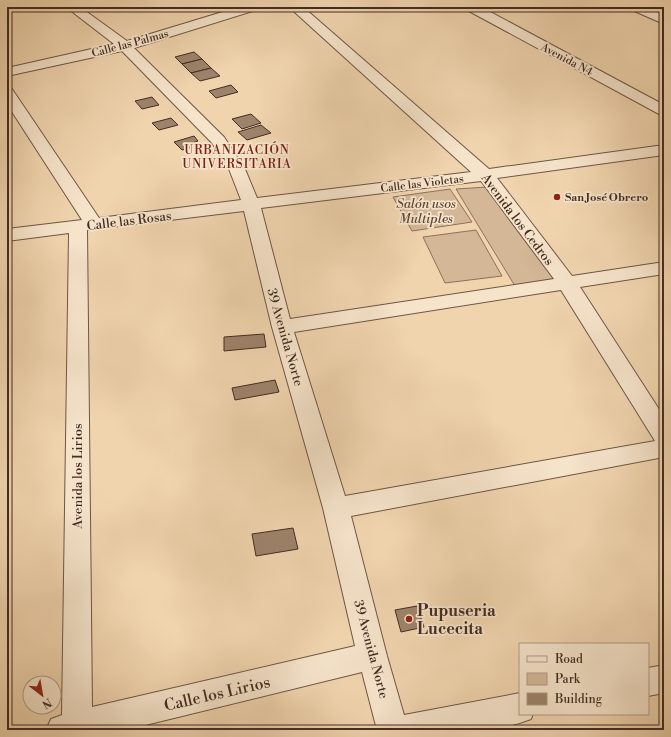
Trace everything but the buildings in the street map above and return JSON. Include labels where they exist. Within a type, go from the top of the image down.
[{"type":"street","name":"39 Avenida Norte","points":[[72,7],[125,46],[218,140],[237,169],[251,204],[282,327],[336,508],[372,656],[393,730]]},
{"type":"street","name":"Calle las Palmas","points":[[7,72],[125,46],[252,7]]},
{"type":"street","name":"Avenida los Cedros","points":[[295,7],[485,175],[567,283],[664,436]]},
{"type":"street","name":"Avenida N4","points":[[471,7],[664,111]]},
{"type":"street","points":[[636,7],[664,20]]},
{"type":"street","points":[[7,92],[86,225]]},
{"type":"street","name":"Calle las Violetas","points":[[251,204],[485,175],[664,150]]},
{"type":"street","name":"Calle las Rosas","points":[[7,235],[251,204]]},
{"type":"street","name":"Avenida los Lirios","points":[[70,728],[86,225]]},
{"type":"street","points":[[282,327],[664,268]]},
{"type":"street","points":[[336,508],[664,448]]},
{"type":"street","name":"Calle los Lirios","points":[[70,728],[372,656]]},
{"type":"street","points":[[649,682],[664,679]]},
{"type":"street","points":[[406,730],[519,708]]},
{"type":"green space","points":[[488,187],[559,284],[518,291],[456,189]]},
{"type":"green space","name":"Salón usos Multiples","points":[[450,189],[472,222],[412,231],[393,197]]},
{"type":"green space","points":[[476,230],[502,276],[445,283],[423,237]]},
{"type":"place","name":"San José Obrero","points":[[557,197]]},
{"type":"place","name":"Pupuseria Lucecita","points":[[409,619]]},
{"type":"district","name":"URBANIZACIÓN UNIVERSITARIA","points":[[237,157]]}]
